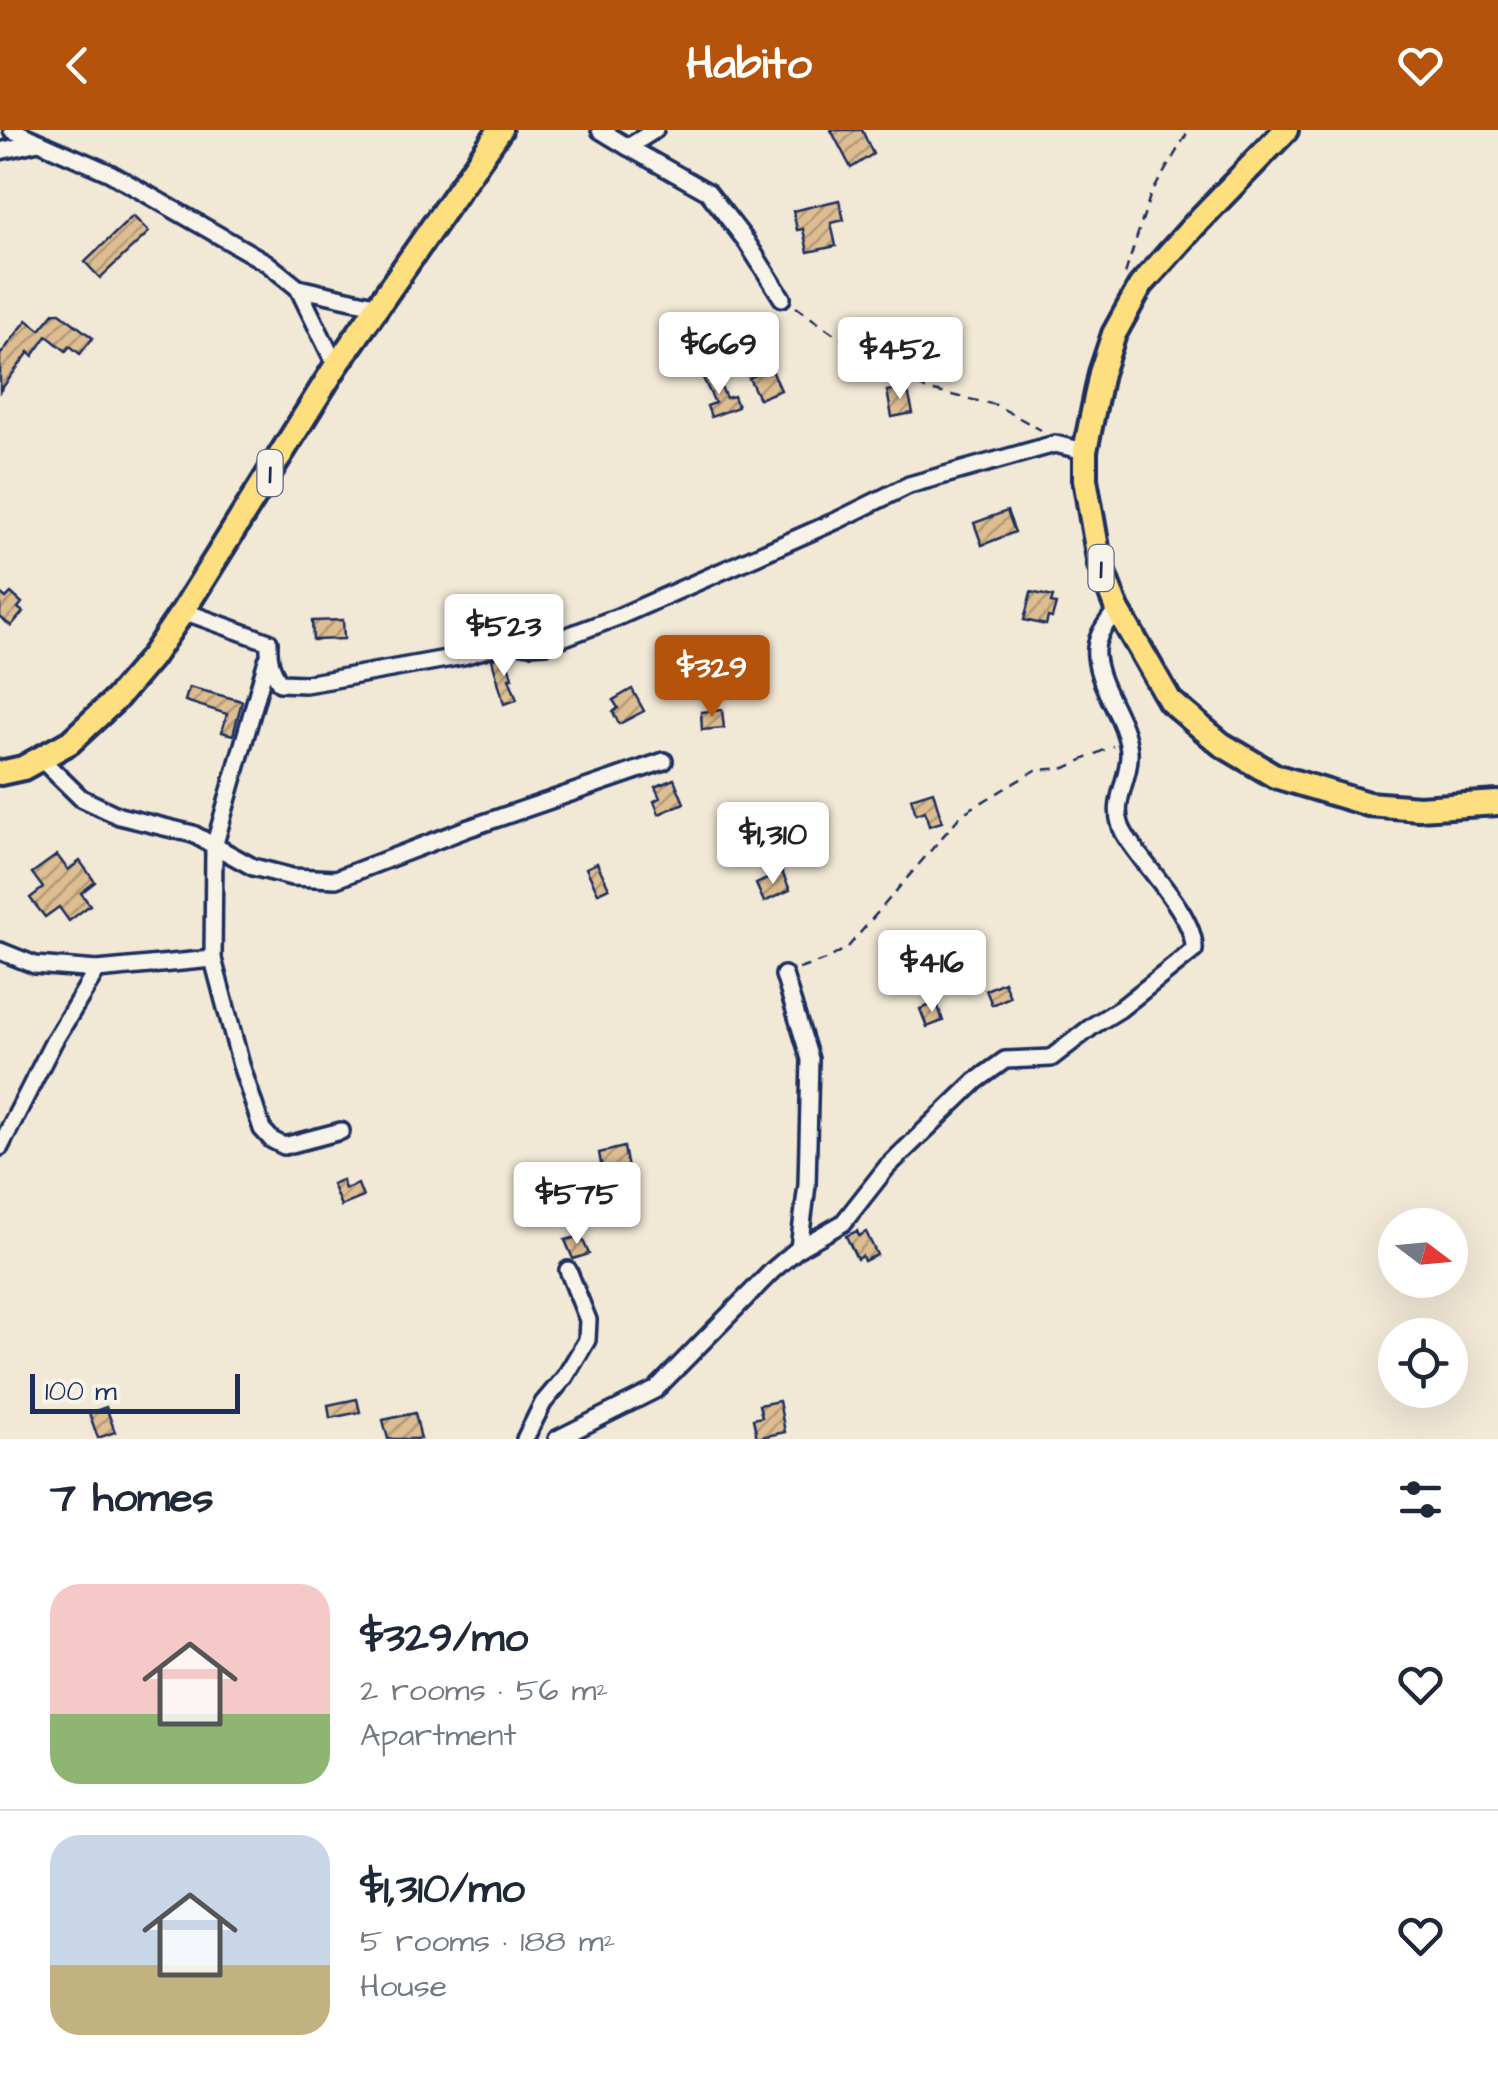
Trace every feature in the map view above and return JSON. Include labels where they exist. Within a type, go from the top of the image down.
[{"type":"main road","name":"1","points":[[0,773],[24,768],[70,742],[115,700],[151,658],[336,366],[500,130]]},
{"type":"main road","name":"1","points":[[1286,130],[1141,284],[1114,334],[1084,450],[1085,479],[1100,565],[1117,609],[1170,701],[1221,744],[1276,776],[1368,804],[1420,808],[1498,803]]},
{"type":"street","points":[[12,130],[110,173],[267,263],[298,288],[336,366]]},
{"type":"street","points":[[600,130],[708,192],[750,238],[782,298]]},
{"type":"street","points":[[628,147],[655,130]]},
{"type":"street","points":[[0,151],[38,142]]},
{"type":"street","points":[[298,288],[380,306]]},
{"type":"street","points":[[268,656],[280,683],[305,684],[463,656],[511,642],[546,644],[618,617],[909,485],[1056,444],[1084,450]]},
{"type":"street","points":[[558,1439],[655,1390],[773,1270],[798,1248],[844,1223],[887,1167],[1004,1060],[1051,1058],[1194,950],[1194,938],[1184,918],[1122,830],[1116,808],[1129,753],[1096,657],[1097,637],[1117,609]]},
{"type":"street","points":[[184,611],[270,642],[214,847],[213,958],[240,1064],[262,1128],[272,1140],[284,1146],[341,1131]]},
{"type":"street","points":[[42,759],[82,798],[119,816],[193,834],[253,867],[292,877],[336,879],[466,829],[664,761]]},
{"type":"street","points":[[0,951],[35,966],[96,970],[213,958]]},
{"type":"street","points":[[0,1148],[54,1041],[96,970]]},
{"type":"street","points":[[784,974],[810,1058],[808,1185],[798,1248]]},
{"type":"street","points":[[525,1439],[544,1403],[587,1340],[588,1320],[568,1270]]},
{"type":"path","points":[[1122,281],[1150,196],[1189,130]]},
{"type":"path","points":[[782,298],[924,389],[996,406],[1047,434],[1056,444]]},
{"type":"path","points":[[784,974],[828,959],[848,946],[962,814],[1036,770],[1065,768],[1126,738]]},
{"type":"building","points":[[831,130],[862,130],[873,154],[851,168]]},
{"type":"building","points":[[839,200],[844,220],[831,223],[836,246],[808,252],[803,229],[797,230],[793,211]]},
{"type":"building","points":[[133,216],[149,232],[100,278],[85,262]]},
{"type":"building","points":[[54,313],[60,313],[93,338],[80,354],[70,346],[66,351],[47,336],[33,356],[29,352],[0,391],[0,355],[27,320],[40,330]]},
{"type":"building","points":[[771,368],[781,390],[759,399],[749,378]]},
{"type":"building","points":[[715,373],[726,398],[734,396],[738,407],[711,417],[707,406],[715,403],[703,378]]},
{"type":"building","points":[[907,387],[913,413],[892,417],[887,391]]},
{"type":"building","points":[[1007,511],[1015,532],[982,545],[974,523]]},
{"type":"building","points":[[1031,592],[1053,597],[1051,603],[1056,604],[1046,625],[1024,620]]},
{"type":"building","points":[[0,593],[6,598],[11,593],[22,603],[18,608],[23,612],[11,626],[0,617]]},
{"type":"building","points":[[343,620],[344,639],[313,640],[312,621]]},
{"type":"building","points":[[506,655],[517,700],[504,704],[492,659]]},
{"type":"building","points":[[189,687],[242,701],[233,735],[222,732],[227,714],[185,701]]},
{"type":"building","points":[[632,689],[644,711],[619,724],[613,700]]},
{"type":"building","points":[[722,710],[724,728],[702,730],[701,712]]},
{"type":"building","points":[[674,779],[684,803],[659,814],[654,801],[660,798],[655,787]]},
{"type":"building","points":[[933,791],[942,822],[929,826],[925,811],[916,814],[911,798]]},
{"type":"building","points":[[57,855],[68,870],[80,861],[95,882],[81,893],[90,905],[69,921],[59,907],[45,917],[30,898],[43,888],[32,873]]},
{"type":"building","points":[[597,863],[609,888],[598,893],[586,868]]},
{"type":"building","points":[[782,872],[790,890],[764,902],[756,884]]},
{"type":"building","points":[[1004,982],[1010,997],[992,1005],[986,990]]},
{"type":"building","points":[[937,1003],[943,1021],[927,1027],[920,1009]]},
{"type":"building","points":[[624,1147],[630,1180],[605,1185],[599,1153]]},
{"type":"building","points":[[342,1180],[345,1189],[358,1184],[363,1197],[341,1206],[332,1184]]},
{"type":"building","points":[[857,1231],[859,1236],[866,1232],[877,1255],[864,1261],[862,1256],[857,1259],[846,1236]]},
{"type":"building","points":[[581,1236],[589,1254],[573,1259],[565,1240]]},
{"type":"building","points":[[357,1399],[360,1412],[330,1418],[328,1405]]},
{"type":"building","points":[[779,1401],[785,1432],[757,1438],[753,1419],[762,1417],[759,1405]]},
{"type":"building","points":[[106,1407],[115,1432],[98,1438],[89,1413]]},
{"type":"building","points":[[415,1413],[421,1439],[388,1439],[383,1420]]}]
